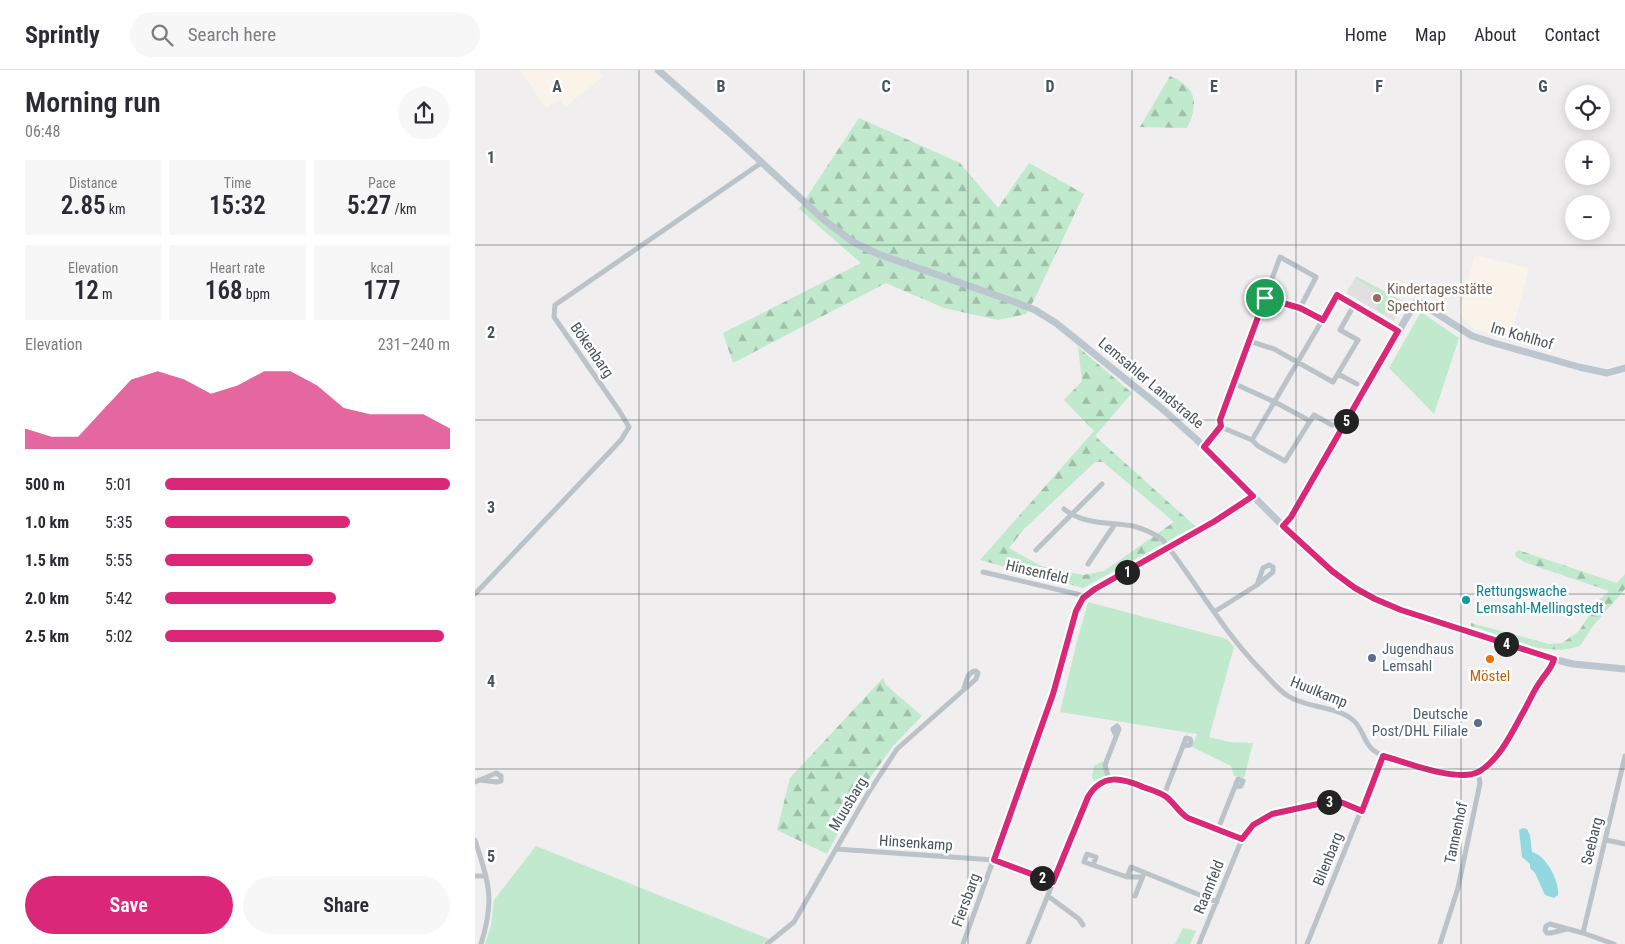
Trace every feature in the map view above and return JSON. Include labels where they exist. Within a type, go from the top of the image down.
[{"type":"main road","name":"Lemsahler Landstraße","points":[[658,70],[824,220],[853,242],[878,254],[1015,302],[1046,316],[1160,407],[1204,447],[1283,526],[1332,571],[1355,588],[1401,610],[1554,659],[1573,664],[1625,669]]},
{"type":"main road","name":"Im Kohlhof","points":[[1398,331],[1415,303],[1419,302],[1471,336],[1579,367],[1607,373],[1625,368]]},
{"type":"main road","points":[[1283,526],[1291,517],[1398,331]]},
{"type":"street","name":"Bökenbarg","points":[[475,594],[621,440],[629,427],[554,317],[555,305],[761,163]]},
{"type":"street","points":[[1204,447],[1221,426],[1220,420],[1280,257],[1316,277],[1300,308]]},
{"type":"street","points":[[1252,440],[1337,295],[1398,331]]},
{"type":"street","points":[[1265,298],[1300,308],[1323,320]]},
{"type":"street","points":[[1249,341],[1275,349],[1333,382],[1357,340],[1340,330],[1354,305]]},
{"type":"street","points":[[1338,374],[1357,384]]},
{"type":"street","points":[[1233,384],[1275,402],[1310,421]]},
{"type":"street","points":[[1221,426],[1252,440],[1258,446],[1285,461],[1314,415],[1332,426]]},
{"type":"street","points":[[1036,550],[1102,484]]},
{"type":"street","name":"Fiersbarg","points":[[963,944],[1053,694],[1078,605],[1085,596],[1095,589],[1169,548],[1253,496]]},
{"type":"street","name":"Huulkamp","points":[[1064,509],[1084,520],[1143,529],[1162,539],[1236,644],[1280,689],[1289,696],[1308,704],[1339,712],[1355,722],[1371,748],[1383,756],[1460,775],[1478,772]]},
{"type":"street","points":[[1088,564],[1115,524]]},
{"type":"street","name":"Hinsenfeld","points":[[983,572],[1085,596]]},
{"type":"street","points":[[1214,612],[1257,585]]},
{"type":"street","points":[[1478,772],[1494,758],[1507,741],[1554,659]]},
{"type":"street","name":"Muusbarg","points":[[767,944],[794,922],[867,794],[897,749],[964,688]]},
{"type":"street","points":[[1109,780],[1105,765],[1116,736]]},
{"type":"street","points":[[1164,795],[1183,746]]},
{"type":"street","name":"Bilenbarg","points":[[1307,944],[1383,756]]},
{"type":"street","name":"Seebarg","points":[[1583,933],[1625,756]]},
{"type":"street","name":"Tannenhof","points":[[1440,944],[1460,879],[1479,783],[1478,772]]},
{"type":"street","points":[[1028,944],[1088,797],[1097,786],[1109,780],[1125,780],[1164,795],[1185,816],[1242,839]]},
{"type":"street","points":[[1218,829],[1235,787]]},
{"type":"street","name":"Raamfeld","points":[[1199,944],[1242,839],[1253,825],[1272,814],[1332,801],[1343,803],[1362,811]]},
{"type":"street","points":[[475,840],[486,876],[490,902],[488,922],[481,944]]},
{"type":"street","points":[[1606,840],[1625,844]]},
{"type":"street","name":"Hinsenkamp","points":[[836,850],[994,860],[1053,882]]},
{"type":"street","points":[[1093,864],[1127,877],[1148,875]]},
{"type":"street","points":[[1127,877],[1131,867],[1217,902]]},
{"type":"street","points":[[475,876],[486,876]]},
{"type":"street","points":[[1135,896],[1142,877]]},
{"type":"street","points":[[1048,896],[1079,919],[1083,925]]},
{"type":"street","points":[[1567,929],[1614,944]]},
{"type":"shaded area","points":[[520,70],[599,70],[604,76],[565,107],[559,100],[546,108]]},
{"type":"shaded area","points":[[1475,255],[1529,268],[1510,339],[1475,329],[1459,313]]},
{"type":"shaded area","name":"Kindertagesstätte Spechtort","points":[[1356,276],[1406,303],[1394,321],[1346,293]]},
{"type":"green space","points":[[1170,76],[1186,85],[1193,97],[1193,111],[1187,128],[1140,127]]},
{"type":"green space","points":[[859,118],[960,163],[998,208],[1029,163],[1084,194],[1034,300],[1026,314],[998,320],[944,308],[886,283],[733,363],[723,333],[861,263],[799,209]]},
{"type":"green space","points":[[1357,277],[1400,300],[1399,307],[1389,304],[1384,314],[1376,309],[1380,293],[1356,279]]},
{"type":"green space","points":[[1421,312],[1459,338],[1434,414],[1389,368]]},
{"type":"green space","points":[[1078,347],[1132,393],[1095,436],[1195,526],[1083,588],[980,560],[1094,431],[1064,400],[1082,381]],"holes":[[[1095,462],[1103,462],[1174,522],[1104,571],[1083,575],[1041,566],[1009,548],[1024,529]]]},
{"type":"green space","points":[[1518,550],[1617,583],[1625,574],[1625,589],[1593,626],[1580,646],[1562,650],[1538,648],[1471,626],[1471,623],[1549,644],[1562,643],[1579,631],[1599,600],[1609,591],[1524,562],[1516,557],[1515,553]]},
{"type":"green space","points":[[1088,602],[1227,639],[1234,647],[1209,737],[1229,742],[1253,743],[1244,778],[1234,776],[1231,766],[1192,747],[1197,734],[1060,712]]},
{"type":"green space","points":[[883,678],[886,685],[922,716],[893,746],[862,789],[827,854],[777,830],[790,778]]},
{"type":"green space","points":[[1103,761],[1105,776],[1094,781],[1092,777],[1094,766]]},
{"type":"green space","points":[[536,846],[769,939],[762,944],[485,944],[491,926],[494,900]]},
{"type":"green space","points":[[1183,928],[1196,931],[1190,944],[1175,944]]},
{"type":"water","points":[[1527,829],[1530,835],[1532,852],[1547,863],[1554,876],[1558,895],[1554,898],[1545,895],[1535,873],[1530,868],[1530,864],[1522,857],[1519,830]]},
{"type":"place","name":"Kindertagesstätte Spechtort","points":[[1377,298]]},
{"type":"place","name":"Rettungswache Lemsahl-Mellingstedt","points":[[1466,600]]},
{"type":"place","name":"Jugendhaus Lemsahl","points":[[1372,658]]},
{"type":"place","name":"Möstel","points":[[1490,659]]},
{"type":"place","name":"Deutsche Post/DHL Filiale","points":[[1478,723]]},
{"type":"route","points":[[1337,295],[1398,331],[1291,517],[1283,526],[1332,571],[1355,588],[1375,599],[1401,610],[1554,659],[1553,664],[1539,684],[1507,741],[1494,758],[1478,772],[1460,775],[1383,756],[1362,811],[1343,803],[1332,801],[1272,814],[1253,825],[1242,839],[1188,818],[1181,814],[1170,800],[1162,794],[1125,780],[1112,780],[1103,782],[1089,794],[1053,882],[994,860],[1053,694],[1073,618],[1081,601],[1095,589],[1215,521],[1253,496],[1204,447],[1221,426],[1220,420],[1265,298],[1300,308],[1323,320],[1337,295]]}]
